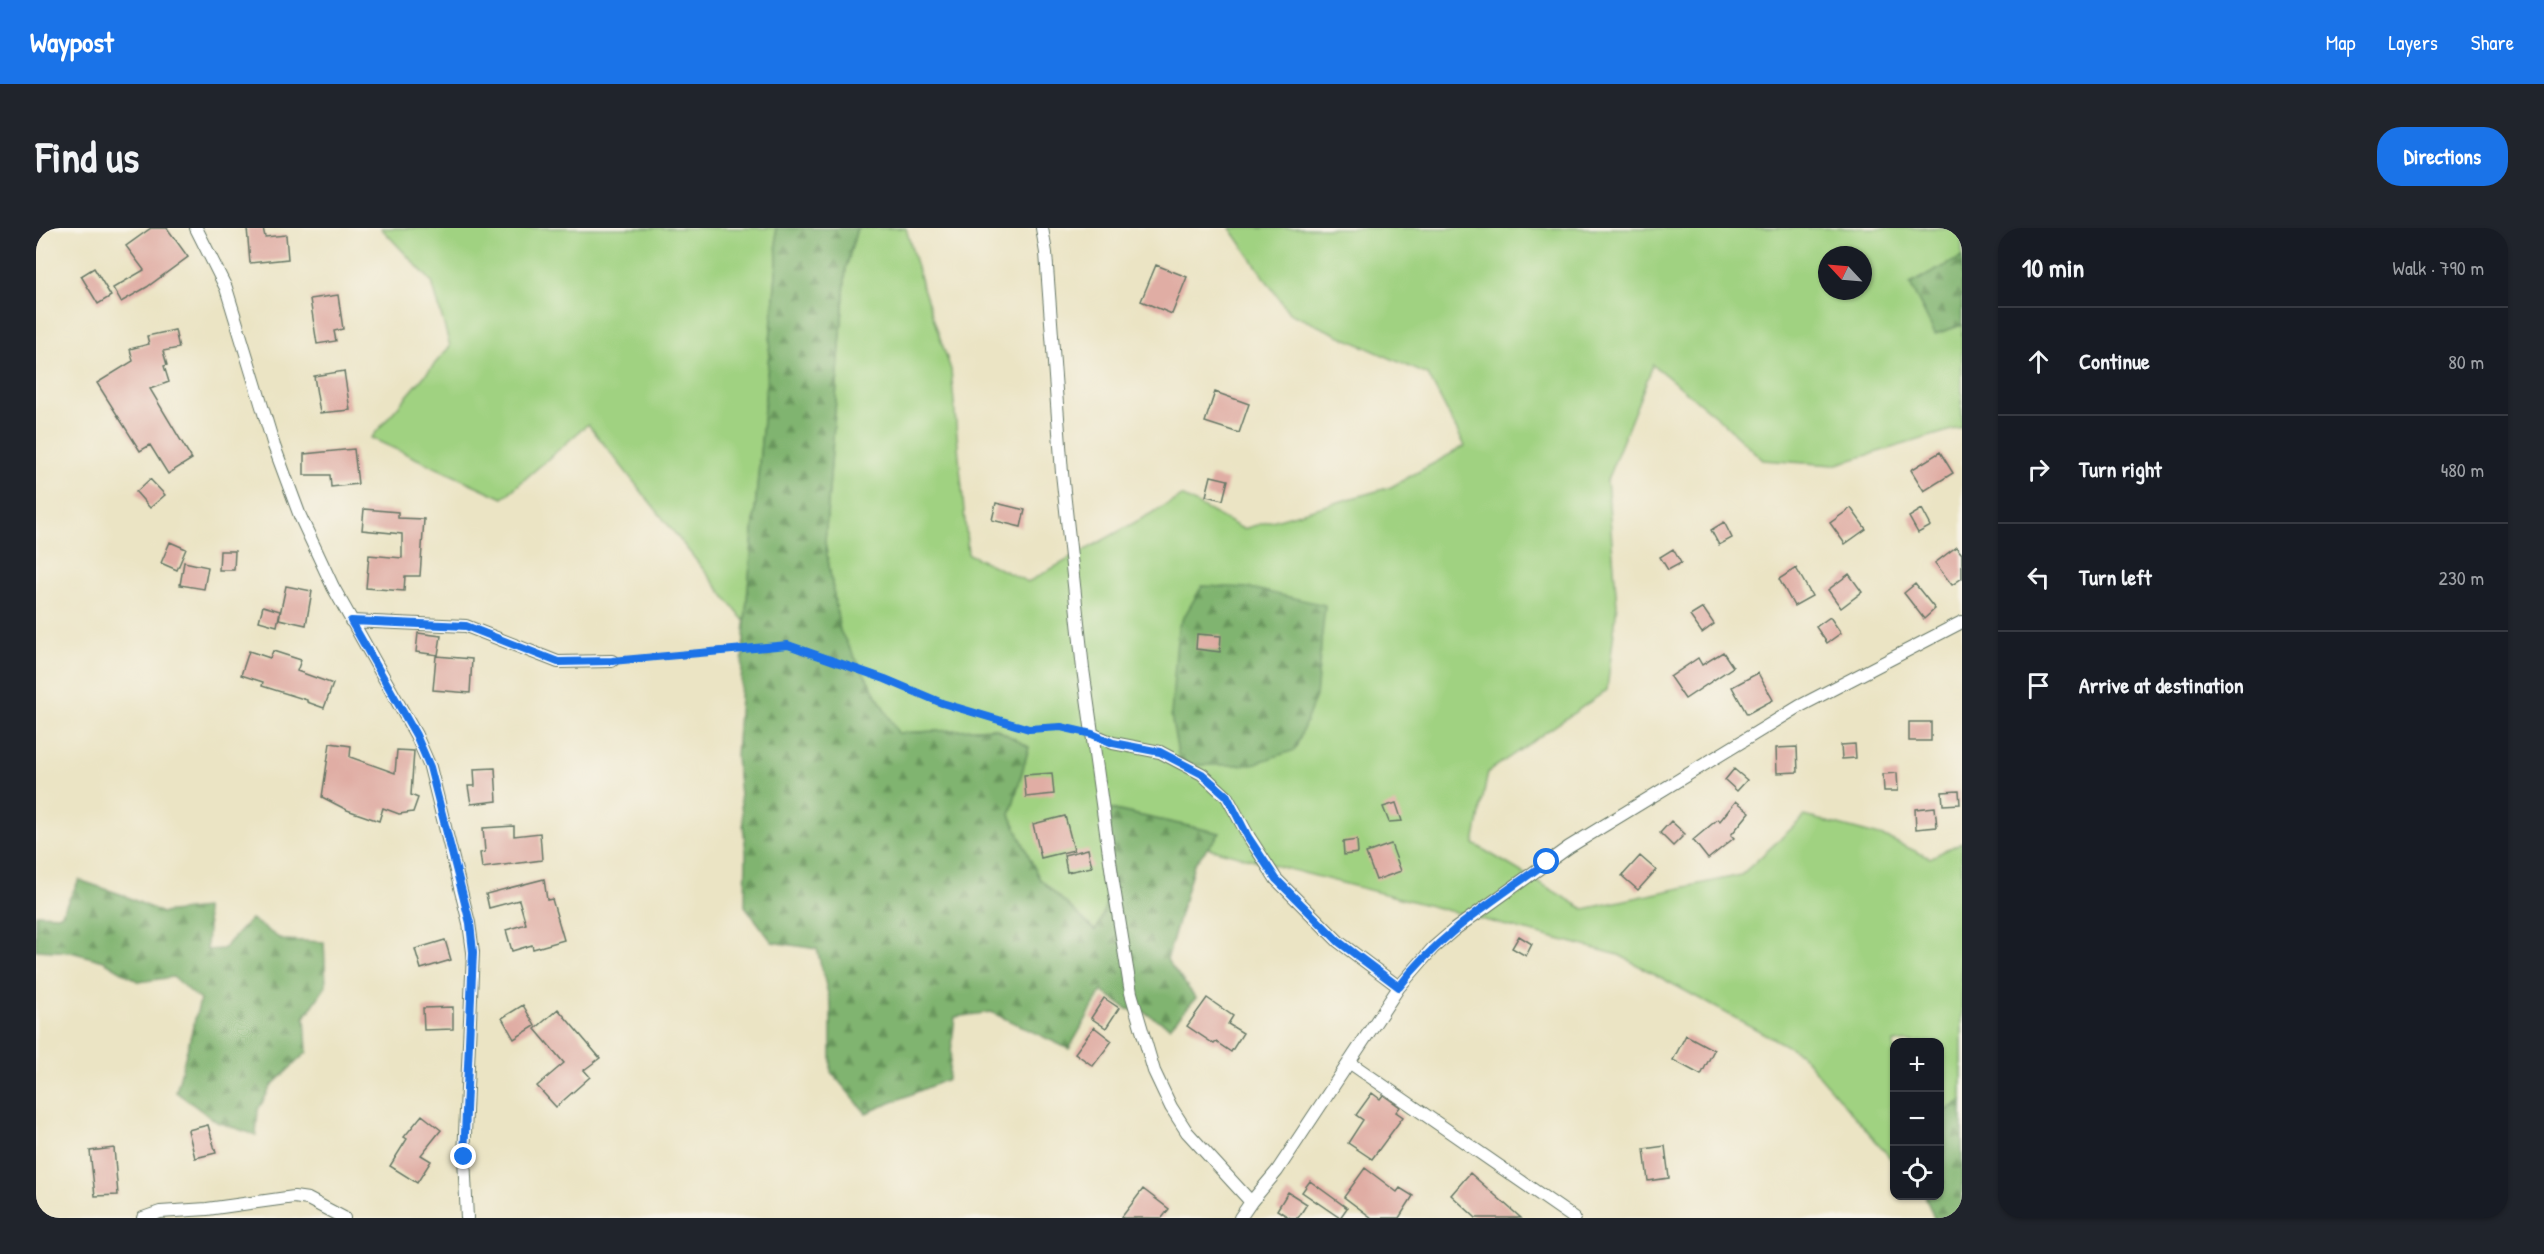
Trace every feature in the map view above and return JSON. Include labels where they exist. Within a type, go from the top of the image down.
[{"type":"street","points":[[196,228],[226,288],[296,506],[351,621],[427,758],[470,923],[473,952],[464,1157],[467,1218]]},
{"type":"street","points":[[1042,228],[1046,253],[1062,473],[1092,734],[1131,993],[1154,1071],[1187,1132],[1251,1202]]},
{"type":"street","points":[[351,621],[466,626],[558,662],[612,661]]},
{"type":"street","points":[[1240,1218],[1277,1171],[1399,987],[1433,948],[1455,929],[1569,847],[1800,706],[1962,622]]},
{"type":"street","points":[[1092,734],[1113,743],[1160,752],[1202,774],[1227,796],[1248,837],[1276,879],[1339,942],[1399,987]]},
{"type":"street","points":[[1349,1062],[1574,1218]]},
{"type":"street","points":[[143,1218],[160,1212],[207,1209],[294,1197],[308,1199],[345,1218]]},
{"type":"path","points":[[612,661],[788,645],[885,679],[942,703],[1029,729],[1061,727],[1092,734]]},
{"type":"green space","points":[[381,228],[776,228],[777,263],[745,622],[588,424],[503,498],[371,438],[450,346],[432,282]]},
{"type":"green space","points":[[776,228],[857,228],[846,268],[825,542],[840,631],[898,733],[995,728],[1029,747],[1010,815],[1039,878],[1095,931],[1106,904],[1110,872],[1109,809],[1220,833],[1194,864],[1167,960],[1196,998],[1170,1027],[1144,1012],[1127,1009],[1102,991],[1069,1049],[991,1012],[955,1017],[948,1079],[866,1113],[831,1072],[831,1006],[817,949],[772,942],[745,906],[746,853],[736,757],[745,622],[777,263]]},
{"type":"green space","points":[[857,228],[906,228],[921,282],[951,370],[968,554],[1028,582],[1182,496],[1243,529],[1391,487],[1465,446],[1428,375],[1289,313],[1230,228],[1962,228],[1962,257],[1910,284],[1935,334],[1962,325],[1962,427],[1834,465],[1763,460],[1716,416],[1653,365],[1607,480],[1617,605],[1607,690],[1488,772],[1474,844],[1584,909],[1741,875],[1805,816],[1887,838],[1930,858],[1962,842],[1962,1101],[1944,1112],[1944,1038],[1890,1038],[1890,1157],[1800,1053],[1619,955],[1208,848],[1220,833],[1110,809],[1106,912],[1096,931],[1039,878],[1010,815],[1029,747],[995,728],[898,733],[840,631],[825,542],[846,268]]},
{"type":"green space","points":[[1962,257],[1962,325],[1935,334],[1910,284]]},
{"type":"green space","points":[[1202,586],[1250,588],[1325,605],[1316,696],[1295,750],[1250,765],[1180,765],[1171,715],[1178,627]]},
{"type":"green space","points":[[79,880],[123,895],[162,913],[205,908],[208,926],[207,950],[223,949],[251,919],[282,940],[324,942],[326,986],[305,1017],[307,1052],[272,1085],[258,1110],[256,1135],[217,1122],[176,1092],[200,1000],[173,977],[139,982],[104,961],[71,952],[36,950],[36,914],[61,915]]},
{"type":"green space","points":[[1962,1101],[1962,1218],[1934,1218],[1927,1200],[1944,1200],[1944,1112]]},
{"type":"building","points":[[151,228],[167,228],[188,257],[147,287],[121,302],[113,288],[144,270],[126,246]]},
{"type":"building","points":[[247,228],[263,228],[265,237],[286,235],[288,259],[250,263]]},
{"type":"building","points":[[1156,265],[1187,277],[1172,314],[1141,301]]},
{"type":"building","points":[[94,268],[111,296],[98,304],[81,276]]},
{"type":"building","points":[[338,295],[343,329],[334,331],[336,341],[317,344],[310,299]]},
{"type":"building","points":[[175,330],[179,348],[163,351],[167,365],[164,366],[169,382],[150,389],[192,459],[168,474],[150,445],[140,451],[97,383],[133,361],[130,349],[149,344],[147,336]]},
{"type":"building","points":[[344,371],[350,410],[320,413],[314,376]]},
{"type":"building","points":[[1215,392],[1249,404],[1239,433],[1205,422]]},
{"type":"building","points":[[354,449],[358,484],[331,487],[330,475],[304,475],[304,454]]},
{"type":"building","points":[[1940,452],[1953,473],[1924,491],[1911,470]]},
{"type":"building","points":[[1211,476],[1228,480],[1223,500],[1206,496]]},
{"type":"building","points":[[150,479],[165,495],[150,508],[136,492]]},
{"type":"building","points":[[996,503],[1025,510],[1021,527],[992,520]]},
{"type":"building","points":[[1851,508],[1866,529],[1845,544],[1830,523]]},
{"type":"building","points":[[364,509],[398,512],[398,518],[424,519],[420,576],[405,576],[404,591],[366,588],[369,555],[402,558],[402,534],[362,530]]},
{"type":"building","points":[[1922,509],[1931,526],[1918,533],[1909,517]]},
{"type":"building","points":[[1724,522],[1732,538],[1719,545],[1711,530]]},
{"type":"building","points":[[170,542],[186,549],[177,570],[161,563]]},
{"type":"building","points":[[1956,547],[1962,554],[1962,578],[1952,585],[1935,563]]},
{"type":"building","points":[[1673,549],[1681,563],[1668,570],[1660,557]]},
{"type":"building","points":[[220,551],[235,551],[234,570],[219,570]]},
{"type":"building","points":[[184,562],[208,567],[204,589],[180,585]]},
{"type":"building","points":[[1796,568],[1812,596],[1794,606],[1779,579]]},
{"type":"building","points":[[1849,574],[1862,592],[1841,608],[1828,590]]},
{"type":"building","points":[[1915,584],[1935,609],[1924,619],[1904,593]]},
{"type":"building","points":[[286,586],[312,591],[306,625],[279,619]]},
{"type":"building","points":[[263,606],[280,611],[277,626],[259,621]]},
{"type":"building","points":[[1703,608],[1714,624],[1702,633],[1690,616]]},
{"type":"building","points":[[1830,617],[1841,633],[1827,643],[1816,627]]},
{"type":"building","points":[[418,633],[441,636],[438,655],[416,652]]},
{"type":"building","points":[[1197,634],[1221,636],[1220,652],[1196,649]]},
{"type":"building","points":[[249,651],[270,658],[273,651],[301,660],[297,671],[333,684],[324,708],[307,702],[307,700],[262,686],[263,682],[241,675]]},
{"type":"building","points":[[1723,652],[1733,667],[1685,699],[1670,677],[1698,658],[1702,665]]},
{"type":"building","points":[[436,656],[472,659],[470,693],[433,690]]},
{"type":"building","points":[[1758,673],[1773,700],[1747,714],[1732,687]]},
{"type":"building","points":[[1909,722],[1931,722],[1931,741],[1909,741]]},
{"type":"building","points":[[330,743],[351,746],[350,757],[395,773],[397,750],[414,751],[411,795],[418,798],[413,812],[399,814],[383,808],[379,821],[347,810],[322,797]]},
{"type":"building","points":[[1855,744],[1856,758],[1842,759],[1841,745]]},
{"type":"building","points":[[1797,747],[1798,772],[1777,773],[1776,748]]},
{"type":"building","points":[[495,768],[497,801],[471,804],[468,786],[475,786],[474,769]]},
{"type":"building","points":[[1734,769],[1747,780],[1737,791],[1725,780]]},
{"type":"building","points":[[1052,773],[1054,794],[1026,797],[1024,775]]},
{"type":"building","points":[[1897,773],[1898,791],[1884,791],[1883,774]]},
{"type":"building","points":[[1959,791],[1960,804],[1943,805],[1942,792]]},
{"type":"building","points":[[1736,801],[1750,812],[1731,835],[1734,838],[1708,859],[1693,840],[1718,819],[1720,821]]},
{"type":"building","points":[[1396,803],[1402,821],[1389,822],[1383,807]]},
{"type":"building","points":[[1935,807],[1937,827],[1916,829],[1915,809]]},
{"type":"building","points":[[1065,816],[1074,850],[1041,858],[1033,824]]},
{"type":"building","points":[[1671,821],[1685,834],[1673,846],[1660,833]]},
{"type":"building","points":[[514,826],[514,836],[540,833],[542,860],[482,868],[480,853],[485,852],[483,828]]},
{"type":"building","points":[[1357,840],[1358,853],[1344,855],[1343,842]]},
{"type":"building","points":[[1391,844],[1401,871],[1376,880],[1366,853]]},
{"type":"building","points":[[1088,849],[1092,867],[1067,872],[1064,855]]},
{"type":"building","points":[[1640,856],[1656,870],[1638,890],[1622,876]]},
{"type":"building","points":[[544,879],[547,900],[552,899],[564,940],[533,949],[532,945],[512,951],[506,930],[526,924],[519,900],[489,908],[486,894]]},
{"type":"building","points":[[1519,936],[1532,944],[1526,956],[1512,948]]},
{"type":"building","points":[[445,940],[451,960],[421,969],[415,949]]},
{"type":"building","points":[[1104,998],[1119,1008],[1106,1028],[1091,1018]]},
{"type":"building","points":[[1207,998],[1233,1016],[1228,1024],[1243,1033],[1231,1052],[1187,1026]]},
{"type":"building","points":[[523,1005],[535,1026],[514,1039],[502,1018]]},
{"type":"building","points":[[453,1007],[453,1029],[424,1030],[423,1008]]},
{"type":"building","points":[[558,1009],[600,1058],[584,1070],[590,1077],[556,1107],[537,1086],[564,1063],[535,1029]]},
{"type":"building","points":[[1094,1027],[1112,1041],[1093,1066],[1075,1053]]},
{"type":"building","points":[[1686,1035],[1714,1050],[1701,1075],[1673,1060]]},
{"type":"building","points":[[1372,1093],[1380,1099],[1383,1095],[1400,1107],[1396,1112],[1403,1117],[1372,1159],[1348,1143],[1363,1120],[1356,1115]]},
{"type":"building","points":[[422,1115],[441,1130],[421,1155],[431,1161],[417,1183],[390,1166],[407,1139],[404,1137]]},
{"type":"building","points":[[208,1125],[216,1153],[195,1158],[188,1130]]},
{"type":"building","points":[[1665,1146],[1669,1178],[1648,1181],[1644,1149]]},
{"type":"building","points":[[114,1148],[118,1195],[95,1196],[90,1151]]},
{"type":"building","points":[[1365,1168],[1397,1192],[1400,1188],[1413,1196],[1399,1218],[1372,1218],[1344,1197]]},
{"type":"building","points":[[1470,1173],[1521,1218],[1476,1218],[1451,1195]]},
{"type":"building","points":[[1310,1181],[1347,1208],[1340,1218],[1302,1192]]},
{"type":"building","points":[[1143,1189],[1169,1209],[1162,1218],[1121,1218]]},
{"type":"building","points":[[1288,1192],[1307,1204],[1298,1218],[1290,1218],[1277,1210]]},
{"type":"route","points":[[464,1157],[473,952],[470,923],[430,767],[416,735],[351,621],[466,626],[558,662],[612,661],[788,645],[885,679],[942,703],[1029,729],[1061,727],[1092,734],[1113,743],[1160,752],[1202,774],[1227,796],[1248,837],[1276,879],[1339,942],[1399,987],[1433,948],[1455,929],[1547,862]]}]
